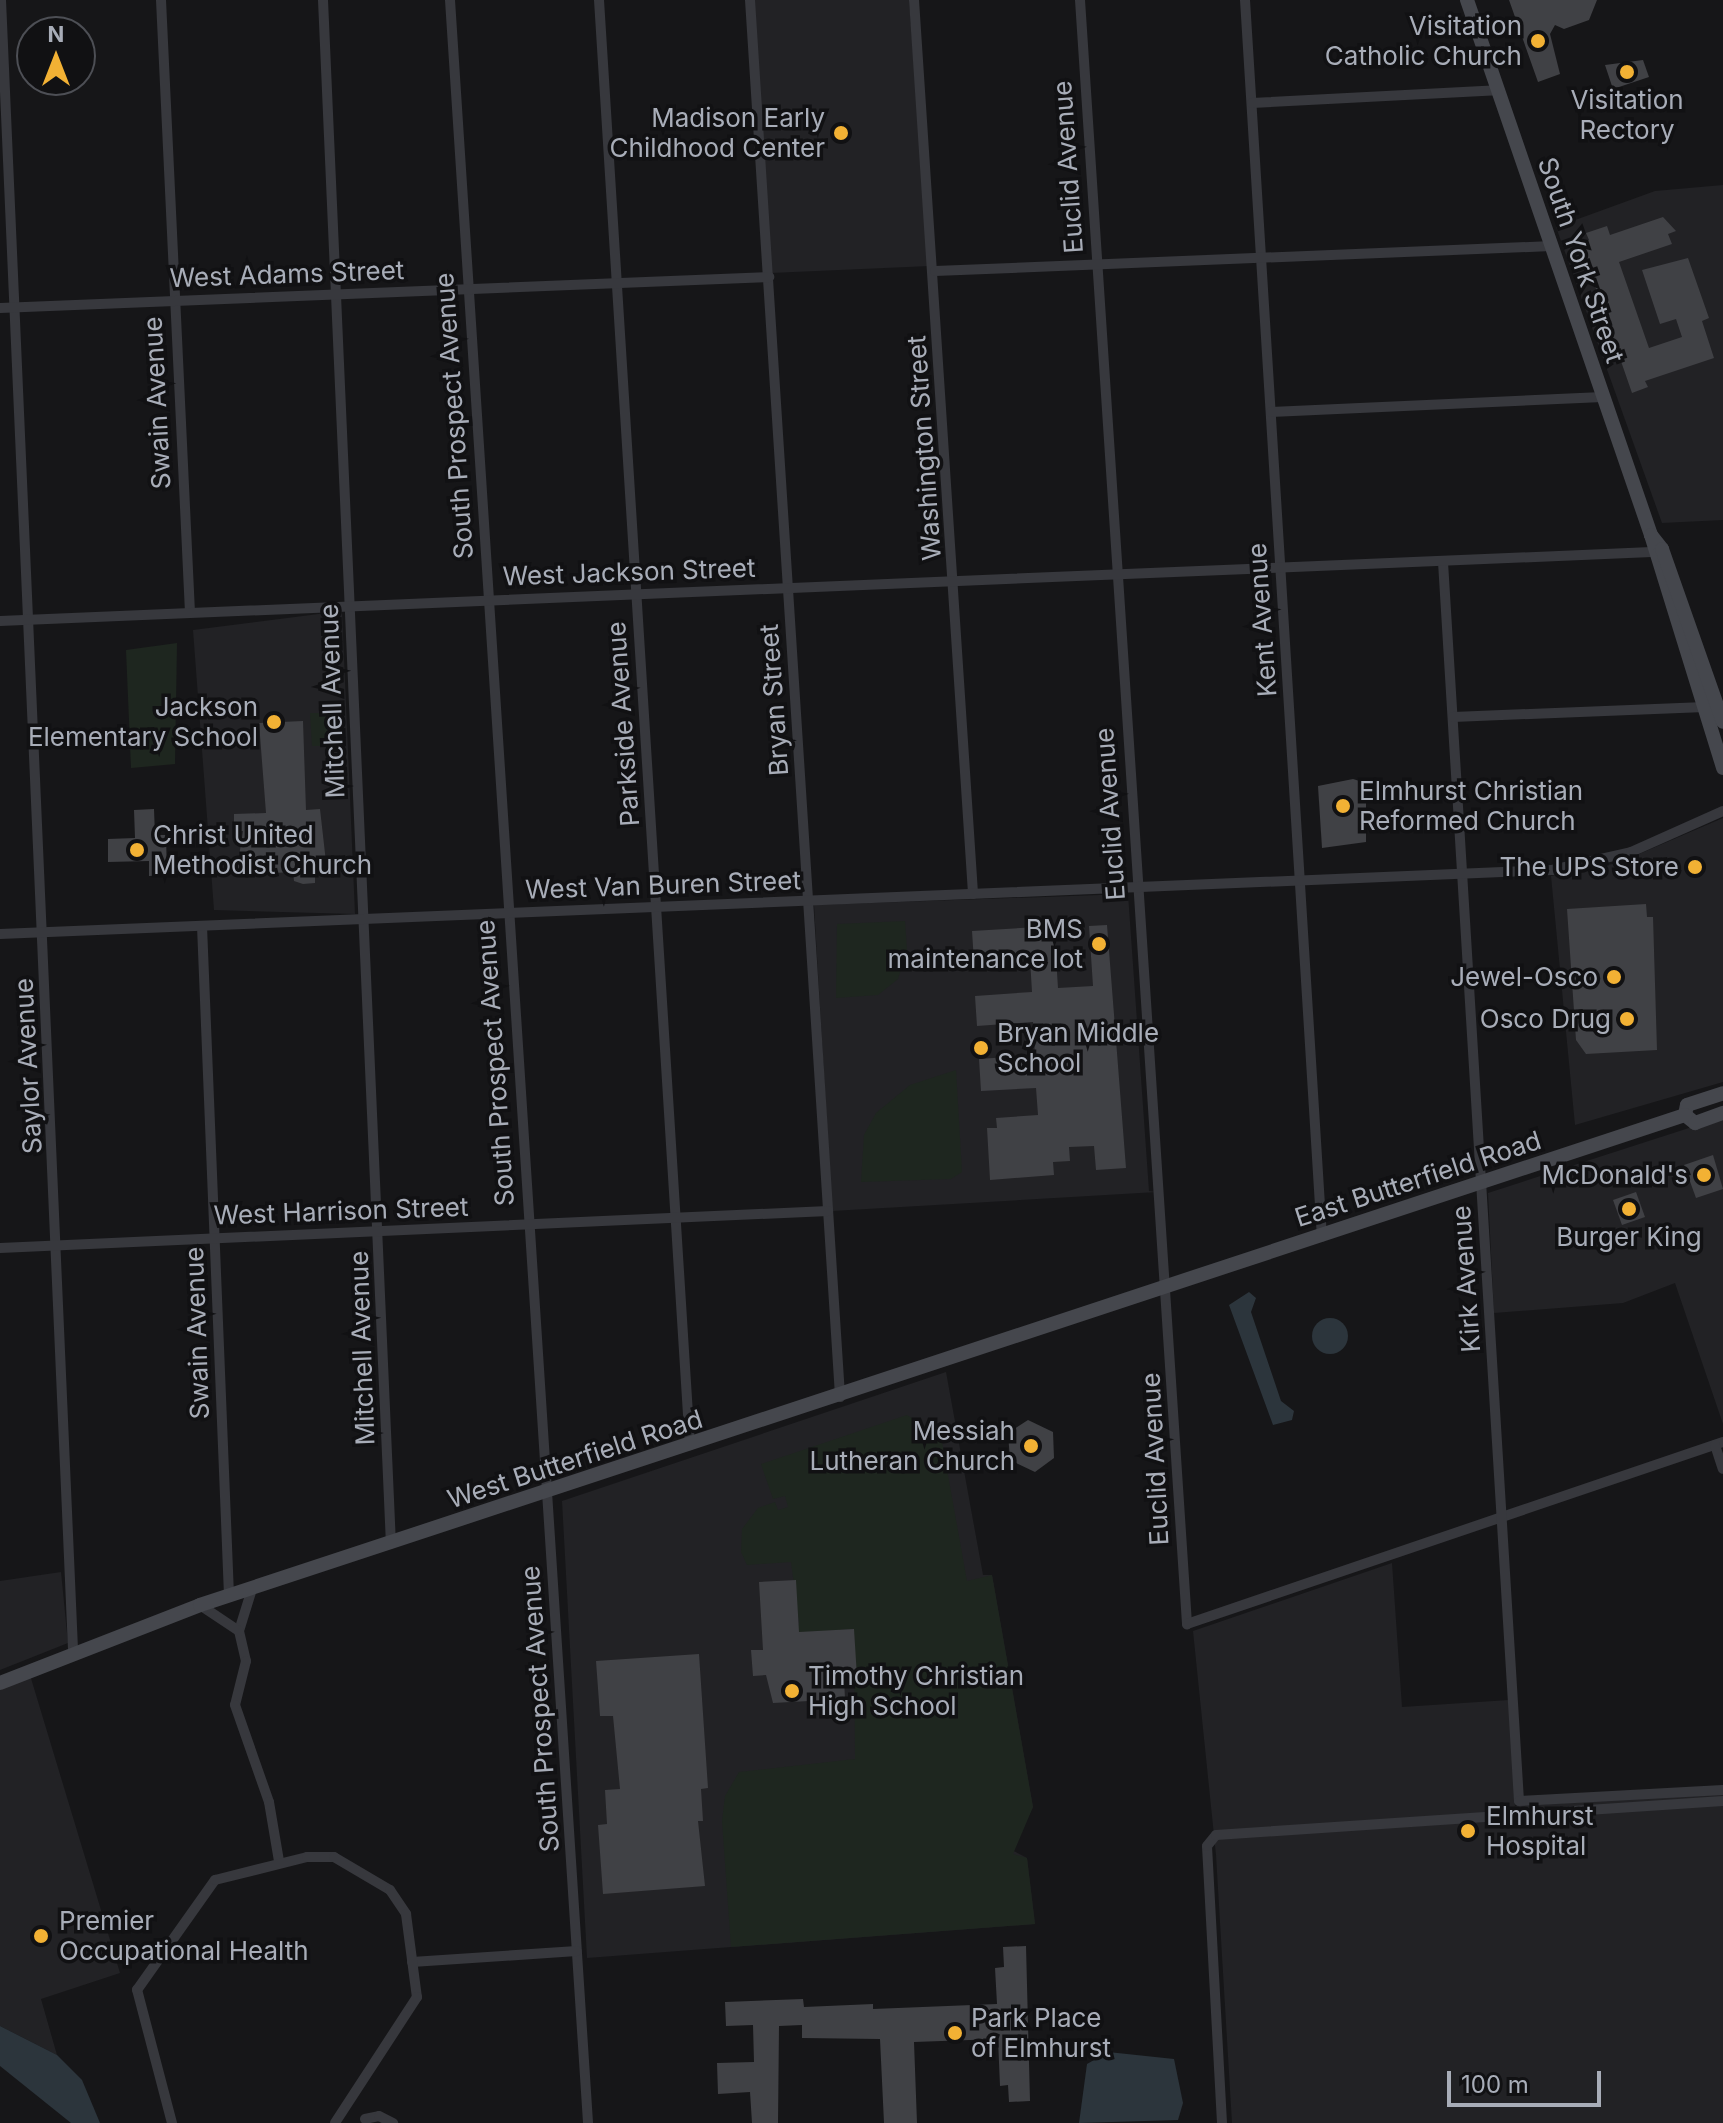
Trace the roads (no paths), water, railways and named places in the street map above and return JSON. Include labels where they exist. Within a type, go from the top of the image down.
[{"type":"main road","name":"South York Street","points":[[1467,0],[1651,535],[1652,552],[1723,768]]},
{"type":"main road","name":"South York Street","points":[[1651,535],[1662,549],[1723,722]]},
{"type":"main road","name":"East Butterfield Road","points":[[1685,1115],[1687,1105],[1723,1093]]},
{"type":"main road","name":"East Butterfield Road","points":[[1685,1115],[1695,1123],[1723,1113]]},
{"type":"main road","name":"East Butterfield Road","points":[[1167,1286],[1685,1115]]},
{"type":"main road","name":"West Butterfield Road","points":[[0,1683],[73,1651],[200,1605],[545,1495],[1167,1286]]},
{"type":"street","name":"Saylor Avenue","points":[[1,0],[59,1245],[73,1651]]},
{"type":"street","name":"Swain Avenue","points":[[161,0],[190,612]]},
{"type":"street","name":"Mitchell Avenue","points":[[323,0],[391,1544]]},
{"type":"street","name":"South Prospect Avenue","points":[[450,0],[588,2123]]},
{"type":"street","name":"Parkside Avenue","points":[[599,0],[690,1445]]},
{"type":"street","name":"Bryan Street","points":[[750,0],[840,1397]]},
{"type":"street","name":"Washington Street","points":[[914,0],[935,271],[973,894]]},
{"type":"street","name":"Euclid Avenue","points":[[1080,0],[1161,1270],[1167,1286],[1187,1624],[1502,1517]]},
{"type":"street","name":"Kent Avenue","points":[[1245,0],[1322,1237]]},
{"type":"street","points":[[1252,103],[1497,90]]},
{"type":"street","points":[[935,271],[1551,246]]},
{"type":"street","name":"West Adams Street","points":[[0,308],[769,277]]},
{"type":"street","points":[[1271,412],[1603,397]]},
{"type":"street","name":"West Jackson Street","points":[[0,621],[1652,552]]},
{"type":"street","name":"Kirk Avenue","points":[[1443,562],[1519,1801],[1723,1790]]},
{"type":"street","points":[[1453,717],[1705,707]]},
{"type":"street","name":"West Van Buren Street","points":[[0,934],[1463,873],[1603,862],[1723,811]]},
{"type":"street","name":"Swain Avenue","points":[[202,926],[229,1596]]},
{"type":"street","name":"West Harrison Street","points":[[0,1248],[828,1211]]},
{"type":"street","points":[[1502,1517],[1719,1443],[1723,1469]]},
{"type":"street","points":[[252,1589],[239,1631],[246,1661],[237,1687],[237,1723],[269,1802],[279,1861]]},
{"type":"street","points":[[200,1605],[239,1631]]},
{"type":"street","points":[[1222,2123],[1210,1839],[1224,1833],[1723,1801]]},
{"type":"street","points":[[172,2123],[137,1990],[215,1880],[279,1861],[334,1857],[390,1890],[406,1914],[417,1997],[351,2104],[335,2123]]},
{"type":"street","points":[[412,1962],[577,1951]]},
{"type":"street","points":[[351,2104],[365,2121],[379,2116],[393,2123]]},
{"type":"place","name":"Visitation Catholic Church","points":[[1538,41]]},
{"type":"place","name":"Visitation Rectory","points":[[1627,72]]},
{"type":"place","name":"Madison Early Childhood Center","points":[[841,133]]},
{"type":"place","name":"Jackson Elementary School","points":[[274,722]]},
{"type":"place","name":"Elmhurst Christian Reformed Church","points":[[1343,806]]},
{"type":"place","name":"Christ United Methodist Church","points":[[137,850]]},
{"type":"place","name":"The UPS Store","points":[[1695,867]]},
{"type":"place","name":"BMS maintenance lot","points":[[1099,944]]},
{"type":"place","name":"Jewel-Osco","points":[[1614,977]]},
{"type":"place","name":"Osco Drug","points":[[1627,1019]]},
{"type":"place","name":"Bryan Middle School","points":[[981,1048]]},
{"type":"place","name":"McDonald's","points":[[1704,1175]]},
{"type":"place","name":"Burger King","points":[[1629,1209]]},
{"type":"place","name":"Messiah Lutheran Church","points":[[1031,1446]]},
{"type":"place","name":"Timothy Christian High School","points":[[792,1691]]},
{"type":"place","name":"Elmhurst Hospital","points":[[1468,1831]]},
{"type":"place","name":"Premier Occupational Health","points":[[41,1936]]},
{"type":"place","name":"Park Place of Elmhurst","points":[[955,2033]]}]
